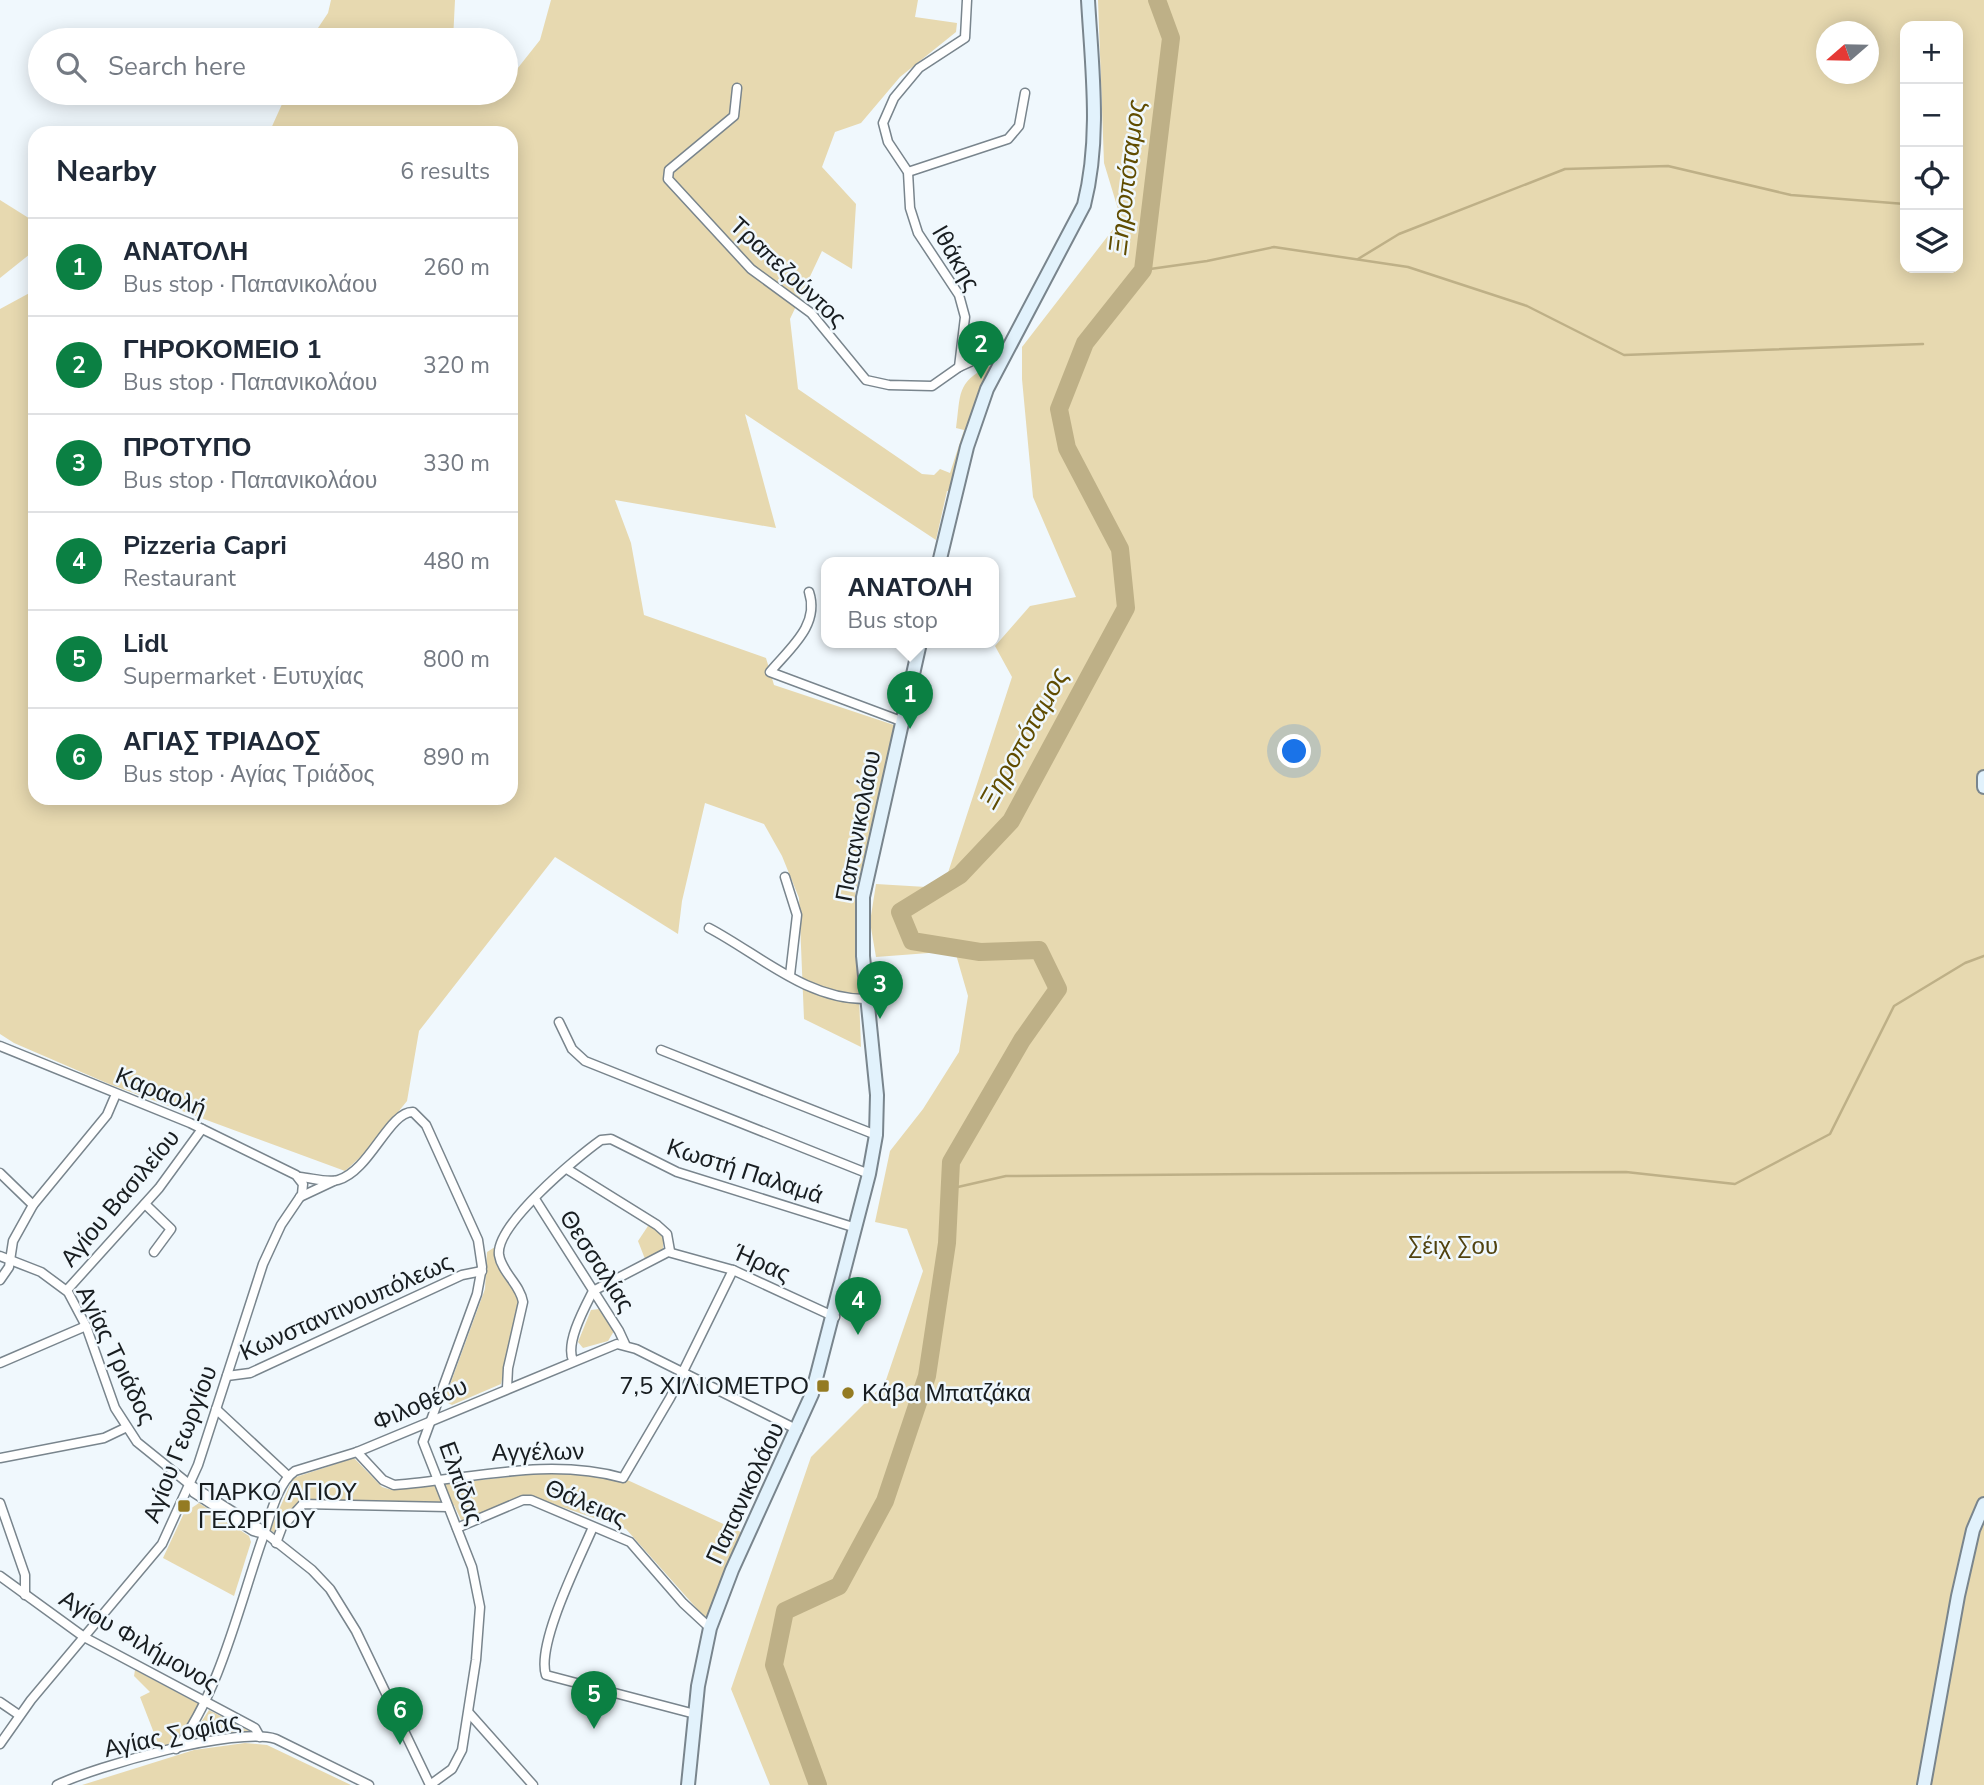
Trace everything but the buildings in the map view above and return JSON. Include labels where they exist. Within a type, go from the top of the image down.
[{"type":"main road","points":[[940,557],[970,437],[1002,358],[1075,226],[1091,179],[1095,136],[1088,0]]},
{"type":"main road","name":"Παπανικολάου","points":[[688,1785],[701,1664],[710,1628],[736,1561],[798,1430],[818,1375],[835,1317],[869,1174],[876,1135],[877,1095],[862,936],[865,885],[919,648]]},
{"type":"main road","points":[[1984,777],[1984,787]]},
{"type":"main road","points":[[1923,1785],[1958,1596],[1973,1530],[1984,1504]]},
{"type":"street","points":[[967,0],[965,38],[919,68],[894,97],[884,116],[888,142],[908,172],[1008,139],[1018,126],[1026,93]]},
{"type":"street","name":"Τραπεζούντος","points":[[737,88],[734,116],[669,170],[668,179],[751,269],[811,313],[866,380],[889,385],[932,386],[959,367]]},
{"type":"street","name":"Ιθάκης","points":[[908,172],[910,208],[918,233],[959,295],[965,317],[959,367]]},
{"type":"street","points":[[959,367],[985,355],[1002,358]]},
{"type":"street","points":[[808,592],[812,602],[811,620],[770,672],[901,721]]},
{"type":"street","points":[[785,877],[797,915],[790,975]]},
{"type":"street","points":[[709,929],[818,992],[841,998],[867,999]]},
{"type":"street","points":[[559,1022],[572,1049],[585,1061],[869,1174]]},
{"type":"street","name":"Καραολή","points":[[1,1048],[202,1129],[302,1180]]},
{"type":"street","points":[[661,1050],[876,1135]]},
{"type":"street","points":[[0,1280],[8,1269],[13,1241],[33,1205],[107,1115],[116,1094]]},
{"type":"street","name":"Ελπίδας","points":[[334,1181],[358,1168],[400,1115],[410,1112],[419,1116],[476,1235],[482,1271],[477,1294],[424,1446],[475,1575],[480,1595],[478,1644],[469,1713],[458,1760],[447,1774],[430,1785]]},
{"type":"street","name":"Αγίου Βασιλείου","points":[[67,1290],[145,1204],[182,1159],[202,1129]]},
{"type":"street","name":"Κωστή Παλαμά","points":[[507,1388],[508,1368],[523,1302],[500,1258],[501,1240],[535,1199],[598,1142],[610,1139],[677,1172],[856,1228]]},
{"type":"street","points":[[567,1169],[657,1224],[667,1234],[670,1251],[593,1290],[570,1351],[573,1360]]},
{"type":"street","points":[[0,1173],[33,1205]]},
{"type":"street","points":[[302,1180],[334,1181]]},
{"type":"street","name":"Αγίου Γεωργίου","points":[[0,1744],[19,1715],[157,1552],[190,1484],[270,1245],[300,1197],[302,1180]]},
{"type":"street","points":[[300,1197],[334,1181]]},
{"type":"street","name":"Θεσσαλίας","points":[[535,1199],[625,1344]]},
{"type":"street","points":[[145,1204],[170,1229],[154,1252]]},
{"type":"street","name":"Ήρας","points":[[670,1251],[733,1270],[835,1317]]},
{"type":"street","name":"Αγίας Τριάδος","points":[[0,1256],[41,1272],[67,1290],[86,1326],[112,1401],[125,1427],[149,1453],[190,1484],[194,1493],[253,1531],[264,1534],[317,1574],[336,1597],[430,1785]]},
{"type":"street","name":"Αγγέλων","points":[[357,1452],[390,1484],[437,1480],[482,1472],[546,1469],[589,1469],[623,1478],[682,1373],[733,1270]]},
{"type":"street","name":"Κωνσταντινουπόλεως","points":[[227,1377],[245,1375],[462,1275],[482,1271]]},
{"type":"street","points":[[0,1363],[86,1326]]},
{"type":"street","points":[[625,1344],[798,1430]]},
{"type":"street","name":"Φιλοθέου","points":[[288,1476],[300,1469],[357,1452],[608,1346],[625,1344]]},
{"type":"street","points":[[176,1749],[205,1700],[264,1534],[288,1476],[216,1409]]},
{"type":"street","points":[[0,1458],[104,1438],[125,1427]]},
{"type":"street","name":"Θάλειας","points":[[457,1528],[528,1499],[631,1543],[683,1604],[710,1628]]},
{"type":"street","points":[[0,1503],[25,1575],[25,1595]]},
{"type":"street","points":[[276,1543],[282,1527],[303,1504],[448,1507]]},
{"type":"street","points":[[593,1527],[556,1617],[545,1661],[549,1678],[695,1714]]},
{"type":"street","name":"Αγίου Φιλήμονος","points":[[0,1576],[84,1637],[255,1728],[260,1737]]},
{"type":"street","points":[[0,1702],[19,1715]]},
{"type":"street","points":[[469,1713],[533,1785]]},
{"type":"street","name":"Αγίας Σοφίας","points":[[57,1785],[176,1749],[260,1737],[276,1739],[369,1785]]},
{"type":"green space","points":[[331,0],[455,0],[454,28],[318,28],[328,13]]},
{"type":"green space","points":[[551,0],[918,0],[915,17],[957,23],[956,32],[900,77],[861,123],[835,132],[822,167],[856,204],[852,269],[822,251],[790,319],[798,389],[922,474],[934,475],[940,469],[950,473],[964,430],[956,428],[962,391],[970,378],[988,366],[992,367],[953,492],[947,491],[936,540],[745,414],[776,528],[615,500],[631,543],[644,615],[766,658],[774,685],[897,726],[855,894],[861,1047],[804,1019],[799,898],[782,856],[764,824],[705,803],[682,901],[678,934],[555,857],[419,1031],[407,1101],[366,1152],[345,1171],[109,1084],[14,1043],[0,1034],[0,309],[28,294],[28,805],[518,805],[518,126],[272,126],[282,105],[518,105],[518,68],[540,40]]},
{"type":"green space","name":"Σέιχ Σου","points":[[1098,0],[1984,0],[1984,1785],[770,1785],[731,1689],[811,1457],[885,1383],[923,1271],[907,1229],[875,1222],[890,1151],[923,1109],[959,1052],[968,996],[955,951],[876,957],[870,922],[876,884],[943,888],[1012,677],[996,648],[999,648],[999,641],[1030,606],[1076,597],[1033,497],[1022,379],[1022,347],[1121,219],[1104,163]]},
{"type":"green space","points":[[0,200],[28,218],[28,256],[0,278]]},
{"type":"green space","points":[[650,1223],[663,1232],[663,1250],[645,1259],[638,1241]]},
{"type":"green space","points":[[495,1247],[500,1267],[519,1301],[501,1384],[452,1405],[444,1401],[485,1289],[487,1252]]},
{"type":"green space","points":[[599,1309],[614,1331],[608,1341],[583,1348],[578,1342],[591,1310]]},
{"type":"green space","points":[[354,1458],[382,1487],[392,1490],[551,1472],[576,1472],[619,1481],[623,1478],[743,1533],[707,1620],[626,1529],[530,1496],[463,1524],[454,1505],[370,1500],[305,1500],[296,1504],[276,1534],[270,1530],[293,1478]]},
{"type":"green space","points":[[199,1503],[249,1536],[251,1542],[234,1596],[163,1558],[184,1513]]},
{"type":"green space","points":[[135,1670],[199,1704],[189,1725],[173,1742],[159,1746],[140,1697],[150,1692],[134,1676]]},
{"type":"green space","points":[[209,1710],[249,1731],[249,1734],[188,1742]]},
{"type":"green space","points":[[245,1743],[267,1745],[351,1785],[82,1785],[194,1750]]},
{"type":"waterway","name":"Ξηροπόταμος","points":[[818,1785],[774,1665],[785,1611],[839,1586],[885,1501],[927,1376],[947,1243],[951,1162],[1022,1040],[1058,989],[1039,950],[980,952],[912,941],[900,912],[960,875],[1011,821],[1126,608],[1120,549],[1067,448],[1059,409],[1085,343],[1143,270],[1171,38],[1157,0]]},
{"type":"waterway","points":[[1358,259],[1399,234],[1565,169],[1668,166],[1791,195],[1900,204]]},
{"type":"waterway","points":[[1143,270],[1207,261],[1274,247],[1408,267],[1527,306],[1624,355],[1923,344]]},
{"type":"waterway","points":[[949,1189],[1006,1176],[1258,1174],[1626,1172],[1735,1184],[1830,1134],[1894,1006],[1965,963],[1984,956]]},
{"type":"place","name":"ΓΗΡΟΚΟΜΕΙΟ 1","points":[[981,379]]},
{"type":"place","name":"ΑΝΑΤΟΛΗ","points":[[910,729]]},
{"type":"place","name":"ΠΡΟΤΥΠΟ","points":[[880,1019]]},
{"type":"place","name":"Pizzeria Capri","points":[[858,1335]]},
{"type":"place","name":"7,5 ΧΙΛΙΟΜΕΤΡΟ","points":[[823,1386]]},
{"type":"place","name":"Κάβα Μπατζάκα","points":[[848,1393]]},
{"type":"place","name":"ΠΑΡΚΟ ΑΓΙΟΥ ΓΕΩΡΓΙΟΥ","points":[[184,1506]]},
{"type":"place","name":"Lidl","points":[[594,1729]]},
{"type":"place","name":"ΑΓΙΑΣ ΤΡΙΑΔΟΣ","points":[[400,1745]]}]
